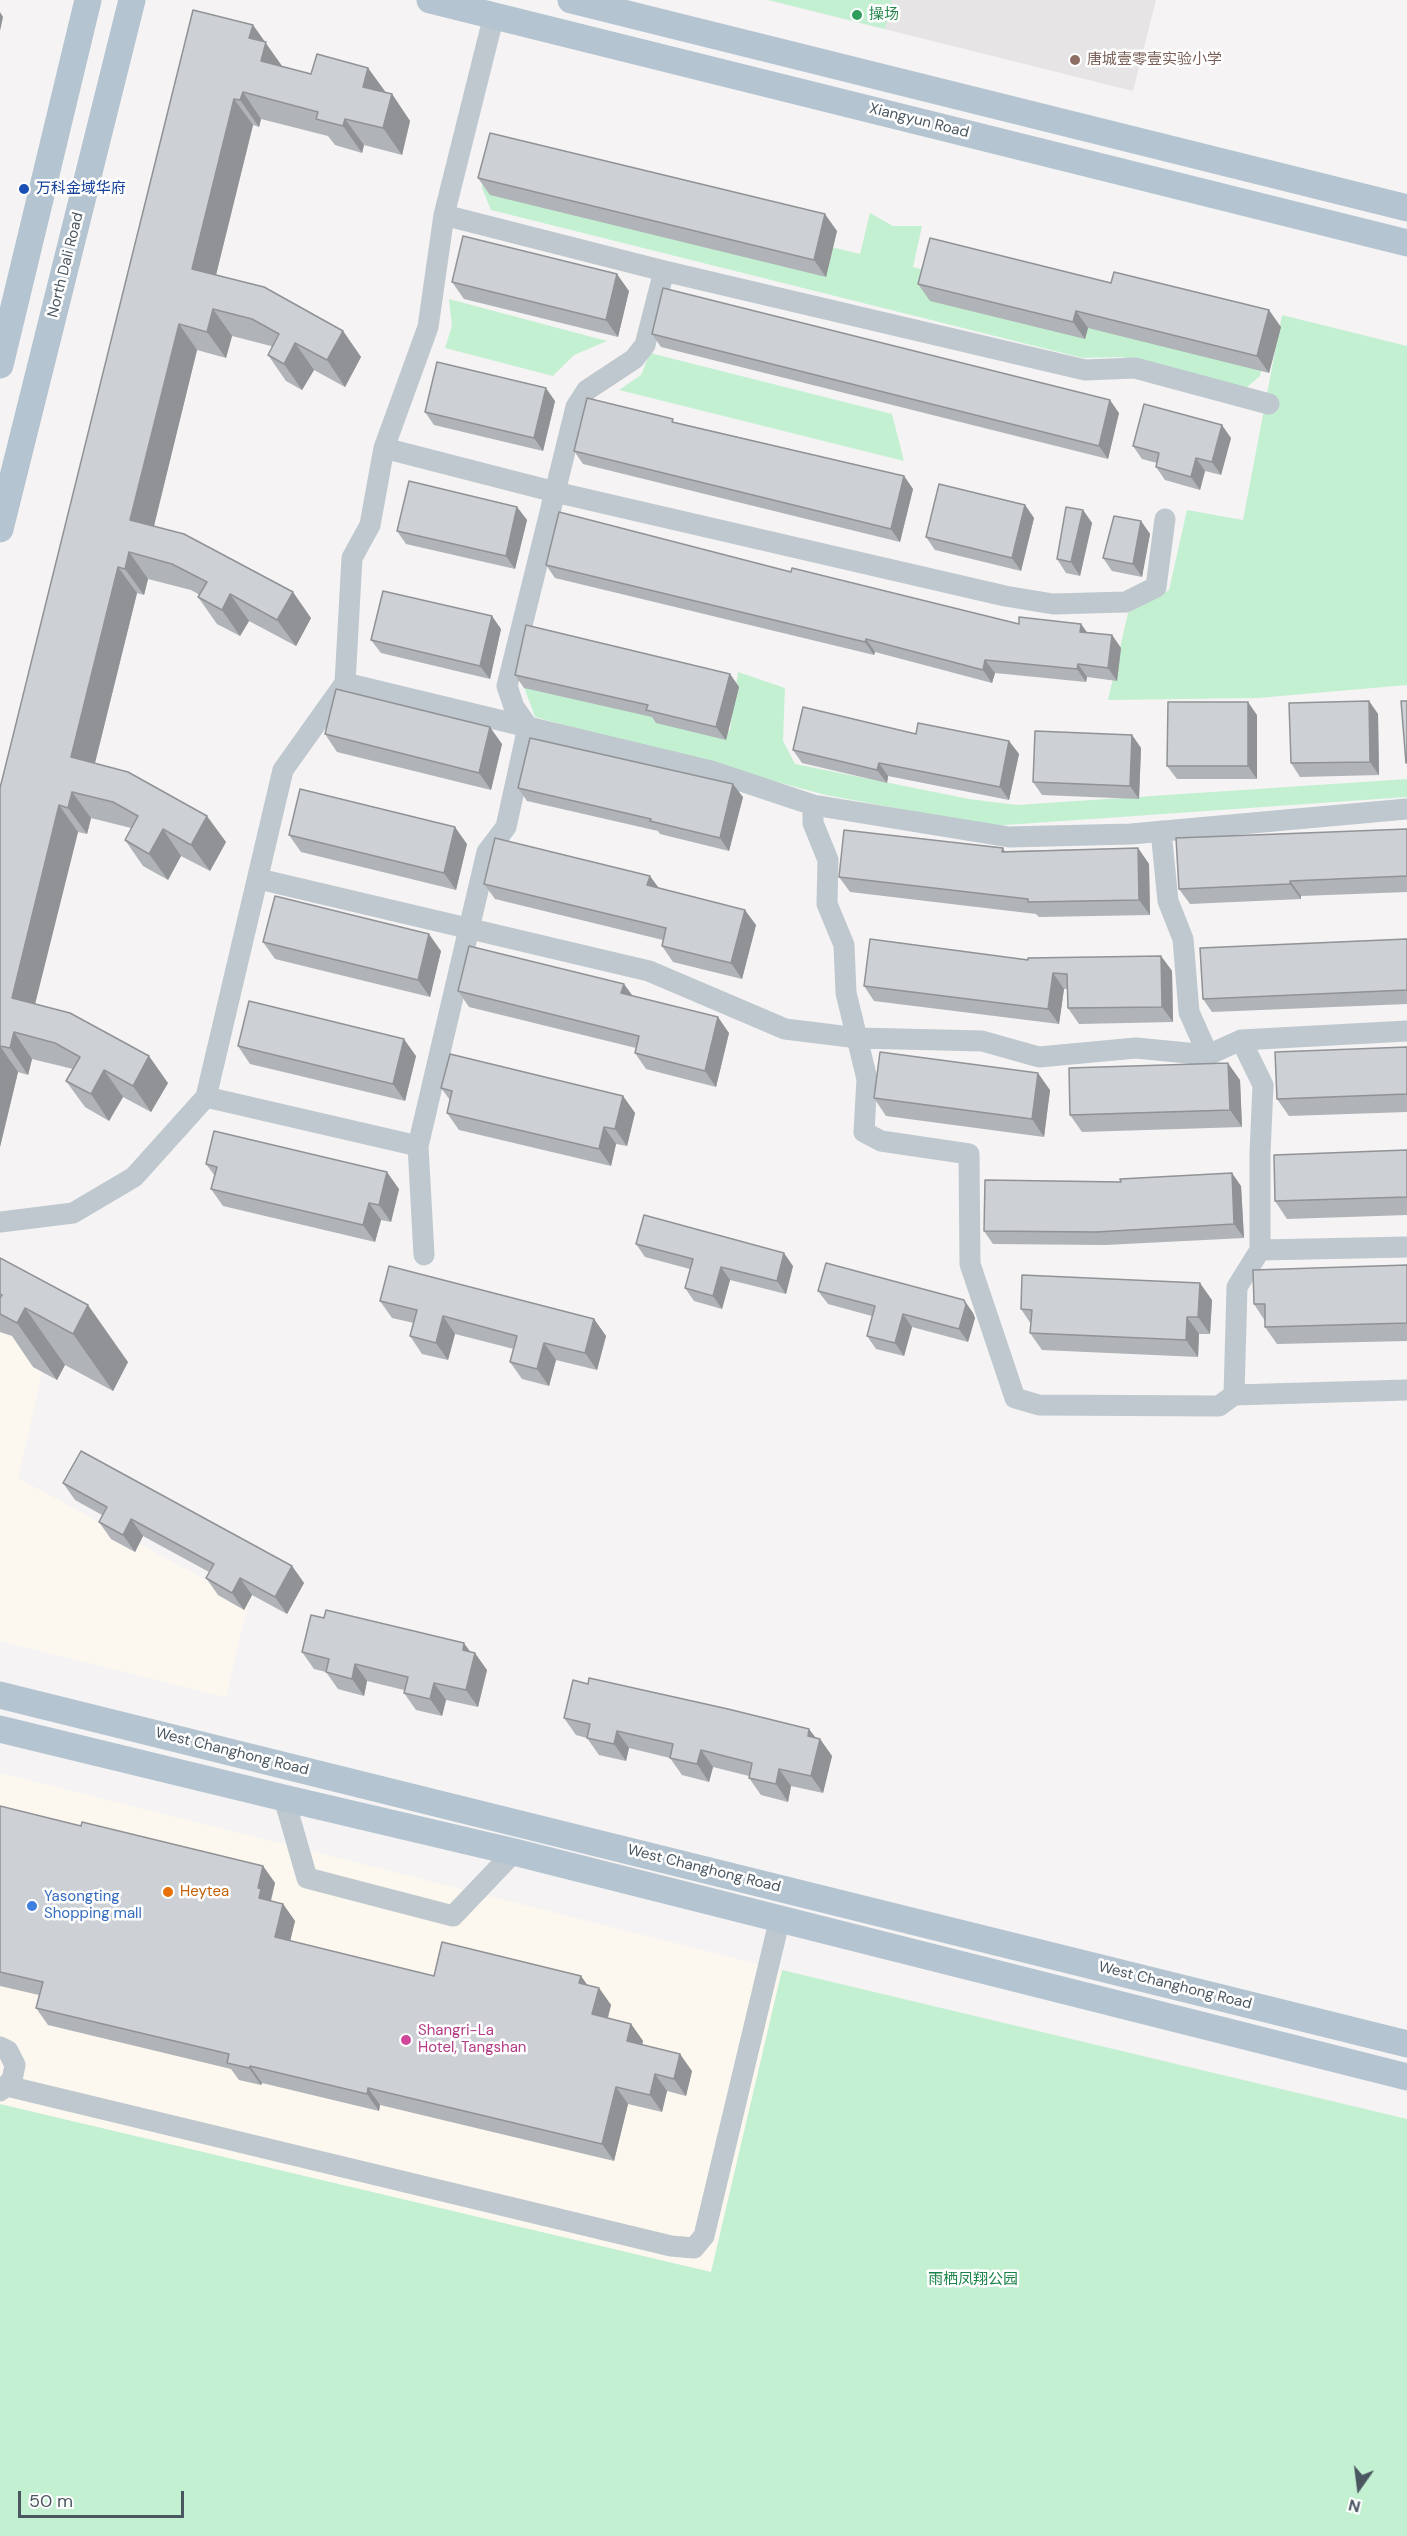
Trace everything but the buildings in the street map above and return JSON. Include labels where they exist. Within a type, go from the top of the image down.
[{"type":"main road","points":[[0,365],[88,0]]},
{"type":"main road","name":"North Dali Road","points":[[0,529],[132,0]]},
{"type":"main road","name":"Xiangyun Road","points":[[430,0],[1407,243]]},
{"type":"main road","points":[[571,0],[1407,208]]},
{"type":"main road","name":"West Changhong Road","points":[[0,1695],[1407,2044]]},
{"type":"main road","name":"West Changhong Road","points":[[0,1729],[514,1852],[1407,2077]]},
{"type":"lane","points":[[0,1222],[73,1214],[134,1177],[206,1097],[283,770],[345,684],[352,558],[370,525],[384,448],[428,327],[444,215],[494,15]]},
{"type":"lane","points":[[444,215],[664,271],[1085,370],[1135,368],[1269,404]]},
{"type":"lane","points":[[424,1255],[418,1146],[487,852],[506,827],[528,727],[514,706],[507,686],[576,407],[587,390],[634,359],[645,345],[664,271]]},
{"type":"lane","points":[[384,448],[555,492],[1005,596],[1053,604],[1126,602],[1156,587],[1165,519]]},
{"type":"lane","points":[[345,684],[711,771],[813,805],[1009,837],[1131,834],[1407,809]]},
{"type":"lane","points":[[813,805],[813,823],[828,860],[827,904],[844,945],[846,993],[867,1079],[864,1132],[881,1141],[969,1154],[970,1264],[1015,1398],[1039,1405],[1219,1406],[1234,1395],[1407,1390]]},
{"type":"lane","points":[[1161,831],[1168,901],[1183,939],[1190,1012],[1208,1056]]},
{"type":"lane","points":[[259,879],[649,971],[785,1029],[858,1038],[982,1041],[1039,1057],[1136,1048],[1208,1056],[1241,1040],[1407,1031]]},
{"type":"lane","points":[[1234,1395],[1237,1287],[1260,1250],[1263,1085],[1241,1040]]},
{"type":"lane","points":[[206,1097],[418,1146]]},
{"type":"lane","points":[[1260,1250],[1407,1247]]},
{"type":"lane","points":[[284,1798],[307,1878],[453,1916],[514,1852]]},
{"type":"lane","points":[[4,2088],[671,2246],[694,2248],[704,2236],[780,1918]]},
{"type":"lane","points":[[0,2047],[8,2051],[15,2065],[12,2080],[4,2088]]},
{"type":"shaded area","name":"唐城壹零壹实验小学","points":[[768,0],[1156,0],[1133,91]]},
{"type":"shaded area","points":[[0,1298],[56,1312],[18,1478],[248,1603],[226,1697],[0,1641]]},
{"type":"shaded area","name":"Shangri-La Hotel, Tangshan","points":[[0,1773],[782,1970],[711,2272],[0,2104]]},
{"type":"green space","name":"操场","points":[[768,0],[892,0],[885,29]]},
{"type":"green space","points":[[484,163],[860,254],[870,213],[893,226],[922,226],[913,267],[1266,351],[1260,376],[1246,388],[1121,357],[1083,358],[491,210],[482,188]]},
{"type":"green space","points":[[449,299],[607,341],[574,355],[553,376],[445,348],[452,326]]},
{"type":"green space","points":[[1282,315],[1407,346],[1407,685],[1258,698],[1108,700],[1128,613],[1169,590],[1187,510],[1243,520]]},
{"type":"green space","points":[[650,353],[892,414],[904,461],[619,390],[641,375]]},
{"type":"green space","points":[[738,672],[785,688],[783,741],[795,764],[969,799],[1017,805],[1407,779],[1407,797],[991,826],[826,795],[535,717],[521,679],[730,731]]},
{"type":"green space","name":"雨栖凤翔公园","points":[[782,1970],[1407,2119],[1407,2536],[0,2536],[0,2104],[711,2272]]},
{"type":"place","name":"操场","points":[[857,15]]},
{"type":"place","name":"唐城壹零壹实验小学","points":[[1075,60]]},
{"type":"place","name":"万科金域华府","points":[[24,189]]},
{"type":"place","name":"Heytea","points":[[168,1892]]},
{"type":"place","name":"Yasongting Shopping mall","points":[[32,1906]]},
{"type":"place","name":"Shangri-La Hotel, Tangshan","points":[[406,2040]]}]
